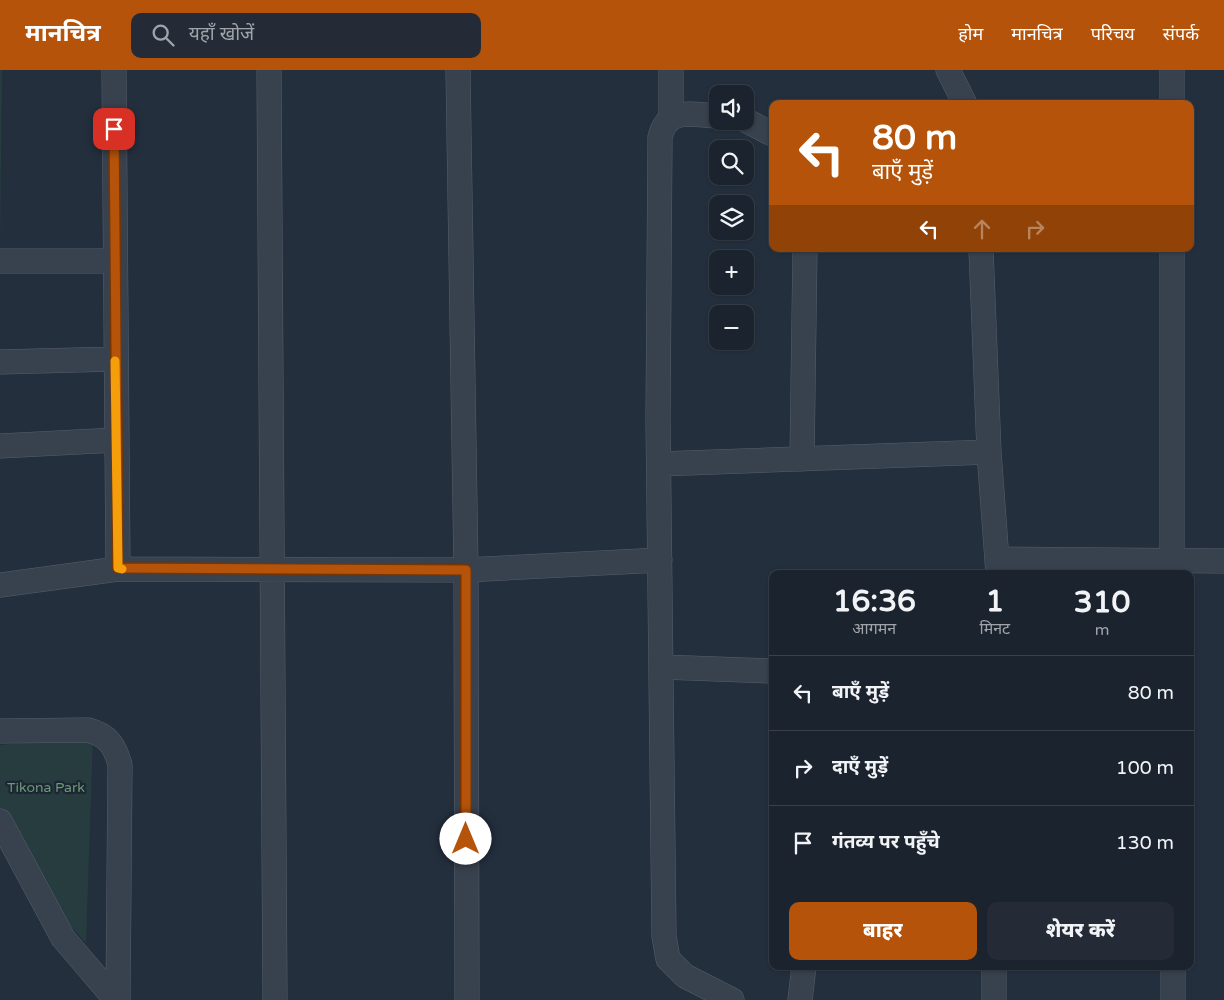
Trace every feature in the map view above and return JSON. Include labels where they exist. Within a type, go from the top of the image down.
[{"type":"street","points":[[114,70],[114,260],[118,568]]},
{"type":"street","points":[[269,70],[270,427],[274,569],[275,1000]]},
{"type":"street","points":[[458,70],[466,570],[467,1000]]},
{"type":"street","points":[[671,70],[671,117]]},
{"type":"street","points":[[948,70],[963,100]]},
{"type":"street","points":[[1172,70],[1172,100]]},
{"type":"street","points":[[709,116],[682,114],[671,117],[662,128],[660,137],[659,464],[664,936],[668,959],[685,976],[732,1000]]},
{"type":"street","points":[[754,125],[769,132]]},
{"type":"street","points":[[802,459],[805,252]]},
{"type":"street","points":[[982,252],[989,452],[998,566],[1172,567],[1224,561]]},
{"type":"street","points":[[1172,252],[1172,567]]},
{"type":"street","points":[[0,261],[114,260]]},
{"type":"street","points":[[0,362],[115,359]]},
{"type":"street","points":[[0,446],[116,440]]},
{"type":"street","points":[[659,464],[989,452]]},
{"type":"street","points":[[0,585],[118,568],[466,570],[660,560]]},
{"type":"street","points":[[662,667],[769,671]]},
{"type":"street","points":[[0,732],[88,730],[102,734],[111,742],[117,752],[120,765],[117,1000]]},
{"type":"street","points":[[0,821],[63,938],[117,1000]]},
{"type":"street","points":[[800,1000],[804,970]]},
{"type":"street","points":[[994,970],[994,1000]]},
{"type":"street","points":[[1173,970],[1173,1000]]},
{"type":"green space","points":[[0,70],[2,70],[0,249]]},
{"type":"green space","name":"Tikona Park","points":[[93,736],[86,943],[12,860],[0,830],[0,745]]},
{"type":"slow traffic","points":[[115,361],[118,568],[122,569]]},
{"type":"route","points":[[114,129],[118,568],[466,570],[466,839]]}]
